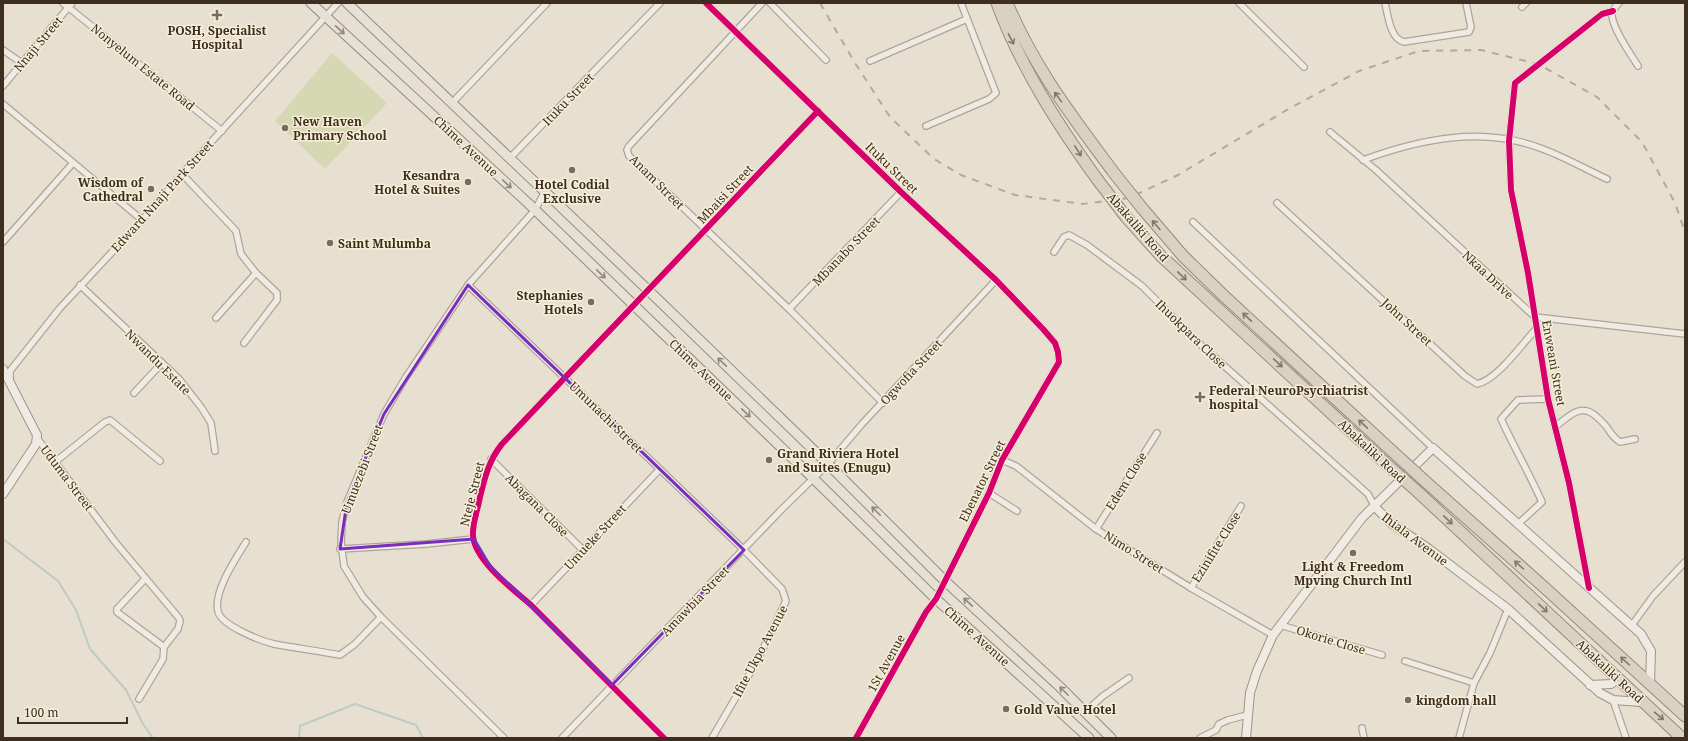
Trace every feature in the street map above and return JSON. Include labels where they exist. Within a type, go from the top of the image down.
[{"type":"highway","name":"Abakaliki Road","points":[[997,3],[1009,34],[1031,77],[1082,157],[1126,217],[1160,256],[1383,462],[1419,493],[1641,702],[1682,738]]},
{"type":"highway","name":"Abakaliki Road","points":[[1007,3],[1037,65],[1059,100],[1114,173],[1183,256],[1392,451],[1685,716]]},
{"type":"main road","name":"Chime Avenue","points":[[311,3],[535,210],[936,599],[1089,738]]},
{"type":"main road","name":"Chime Avenue","points":[[347,3],[544,193],[648,290],[828,464],[945,581],[1111,738]]},
{"type":"main road","name":"Uduma Street","points":[[3,369],[31,420],[36,431],[37,438]]},
{"type":"main road","points":[[3,494],[32,450],[37,438]]},
{"type":"main road","points":[[1376,506],[1433,448],[1632,625],[1650,647],[1650,684]]},
{"type":"main road","name":"Ihiala Avenue","points":[[1246,738],[1250,693],[1257,671],[1273,635],[1362,518],[1376,506],[1391,523],[1508,609],[1600,694],[1613,700],[1641,702]]},
{"type":"main road","points":[[1638,673],[1651,669]]},
{"type":"main road","points":[[1590,685],[1611,684],[1618,679]]},
{"type":"street","name":"Nonyelum Estate Road","points":[[63,3],[70,5],[222,131]]},
{"type":"street","name":"Edward Nnaji Park Street","points":[[10,382],[10,371],[43,327],[338,3]]},
{"type":"street","points":[[452,103],[547,3]]},
{"type":"street","name":"Ituku Street","points":[[509,159],[660,3]]},
{"type":"street","name":"Ituku Street","points":[[706,3],[902,192],[996,280],[1043,329],[1055,343],[1058,352]]},
{"type":"street","name":"Anam Street","points":[[762,3],[629,146],[627,150],[629,156],[644,172],[789,309],[883,403]]},
{"type":"street","points":[[770,3],[826,60]]},
{"type":"street","points":[[926,126],[989,100],[996,93],[961,3]]},
{"type":"street","points":[[1239,3],[1304,67]]},
{"type":"street","points":[[1385,3],[1395,37],[1404,42],[1469,32],[1471,27],[1466,3]]},
{"type":"street","points":[[1619,3],[1613,11],[1612,16],[1616,27],[1638,66]]},
{"type":"street","name":"Nnaji Street","points":[[3,86],[70,5]]},
{"type":"street","name":"Enweani Street","points":[[1589,588],[1569,483],[1548,399],[1528,273],[1511,190],[1509,141],[1515,83],[1602,14],[1613,11]]},
{"type":"street","points":[[870,61],[967,19]]},
{"type":"street","points":[[3,50],[22,63]]},
{"type":"street","points":[[3,104],[142,220]]},
{"type":"street","name":"Mbaisi Street","points":[[634,305],[818,111]]},
{"type":"street","name":"Nkaa Drive","points":[[1330,132],[1363,160],[1534,317]]},
{"type":"street","points":[[1363,160],[1417,144],[1460,137],[1483,136],[1540,148],[1607,179]]},
{"type":"street","points":[[3,242],[73,163]]},
{"type":"street","points":[[182,174],[236,231],[241,254],[256,273],[273,289],[278,297],[244,343]]},
{"type":"street","name":"Mbanabo Street","points":[[789,309],[902,192]]},
{"type":"street","name":"Umuezebi Street","points":[[504,738],[381,617],[348,576],[340,549],[342,522],[347,502],[384,414],[468,284],[535,210],[544,193]]},
{"type":"street","name":"John Street","points":[[1277,203],[1465,376],[1477,384],[1485,382],[1497,371],[1536,329]]},
{"type":"street","points":[[1193,222],[1433,448]]},
{"type":"street","name":"Ihuokpara Close","points":[[1054,252],[1064,237],[1069,236],[1087,245],[1142,286],[1202,346],[1368,494],[1376,506]]},
{"type":"street","points":[[216,318],[256,273]]},
{"type":"street","name":"Ogwofia Street","points":[[828,464],[996,280]]},
{"type":"street","name":"Umunachi Street","points":[[468,284],[659,470],[744,550]]},
{"type":"street","name":"Nwandu Estate","points":[[80,285],[179,379],[210,419],[215,451]]},
{"type":"street","name":"Nteje Street","points":[[634,305],[502,444],[491,459],[486,472],[473,539],[476,547],[490,566],[664,738]]},
{"type":"street","points":[[1534,317],[1685,334]]},
{"type":"street","name":"Ebenator Street","points":[[936,599],[989,493],[1002,460],[1059,362],[1058,352]]},
{"type":"street","points":[[134,393],[162,362]]},
{"type":"street","points":[[1518,524],[1542,502],[1529,472],[1512,444],[1501,418],[1518,400],[1548,399]]},
{"type":"street","points":[[1555,427],[1579,409],[1586,410],[1592,412],[1614,438],[1620,442],[1635,439]]},
{"type":"street","points":[[55,462],[105,422],[110,420],[160,460]]},
{"type":"street","name":"Edem Close","points":[[1096,528],[1157,433]]},
{"type":"street","name":"Uduma Street","points":[[37,438],[116,543],[180,621],[178,629],[164,647],[163,659],[139,699]]},
{"type":"street","name":"Abagana Close","points":[[491,459],[583,550]]},
{"type":"street","name":"Nimo Street","points":[[1002,460],[1016,466],[1096,528],[1191,588],[1273,635]]},
{"type":"street","name":"Amawbia Street","points":[[562,738],[828,464]]},
{"type":"street","name":"Umueke Street","points":[[532,606],[659,470]]},
{"type":"street","points":[[989,493],[1017,511]]},
{"type":"street","name":"Ezinifite Close","points":[[1191,588],[1242,506]]},
{"type":"street","name":"Nteje Street","points":[[340,549],[426,544],[473,539]]},
{"type":"street","points":[[246,542],[227,571],[218,603],[217,610],[219,615],[228,624],[272,643],[340,655],[355,644],[381,617]]},
{"type":"street","name":"Ifite Ukpo Avenue","points":[[712,738],[757,660],[786,601],[782,589],[744,550]]},
{"type":"street","points":[[1632,625],[1653,596],[1685,562]]},
{"type":"street","points":[[145,579],[121,603],[117,609],[117,612],[164,647]]},
{"type":"street","name":"1St Avenue","points":[[856,738],[926,612],[936,599]]},
{"type":"street","points":[[1459,738],[1474,683],[1490,653],[1508,609]]},
{"type":"street","name":"Okorie Close","points":[[1280,625],[1382,655]]},
{"type":"street","points":[[1405,661],[1474,683]]},
{"type":"street","points":[[1085,712],[1111,689],[1129,678]]},
{"type":"street","points":[[1613,700],[1626,738]]},
{"type":"street","points":[[1200,738],[1216,730],[1219,724],[1234,717],[1247,715]]},
{"type":"street","points":[[1362,728],[1364,738]]},
{"type":"highlighted area","points":[[468,285],[744,550],[612,685],[490,566],[474,539],[340,549],[347,502],[384,414]]},
{"type":"green space","points":[[332,53],[387,103],[325,169],[275,121]]},
{"type":"waterway","points":[[3,539],[58,581],[76,610],[90,649],[126,690],[143,724],[153,738]]},
{"type":"waterway","points":[[299,738],[300,726],[355,704],[416,725],[423,738]]},
{"type":"railway","points":[[820,3],[855,63],[890,117],[934,159],[961,175],[1015,195],[1083,204],[1129,198],[1178,175],[1285,111],[1359,71],[1419,51],[1481,50],[1538,64],[1597,97],[1642,142],[1675,203],[1685,232]]},
{"type":"cycle path","points":[[706,3],[901,192],[996,280],[1043,329],[1055,343],[1058,352],[1059,362],[1002,460],[989,493],[936,599],[926,612],[856,738]]},
{"type":"cycle path","points":[[1589,588],[1569,483],[1548,399],[1528,273],[1511,190],[1509,141],[1515,83],[1602,14],[1613,11]]},
{"type":"cycle path","points":[[664,738],[531,605],[488,565],[475,546],[473,536],[474,522],[480,497],[491,463],[502,444],[818,111]]},
{"type":"place","name":"POSH, Specialist Hospital","points":[[217,15]]},
{"type":"place","name":"New Haven Primary School","points":[[285,128]]},
{"type":"place","name":"Hotel Codial Exclusive","points":[[572,170]]},
{"type":"place","name":"Kesandra Hotel & Suites","points":[[468,182]]},
{"type":"place","name":"Wisdom of Cathedral","points":[[151,189]]},
{"type":"place","name":"Saint Mulumba","points":[[330,243]]},
{"type":"place","name":"Stephanies Hotels","points":[[591,302]]},
{"type":"place","name":"Federal NeuroPsychiatrist hospital","points":[[1200,397]]},
{"type":"place","name":"Grand Riviera Hotel and Suites (Enugu)","points":[[769,460]]},
{"type":"place","name":"Light & Freedom Mpving Church Intl","points":[[1353,553]]},
{"type":"place","name":"kingdom hall","points":[[1408,700]]},
{"type":"place","name":"Gold Value Hotel","points":[[1006,709]]}]
